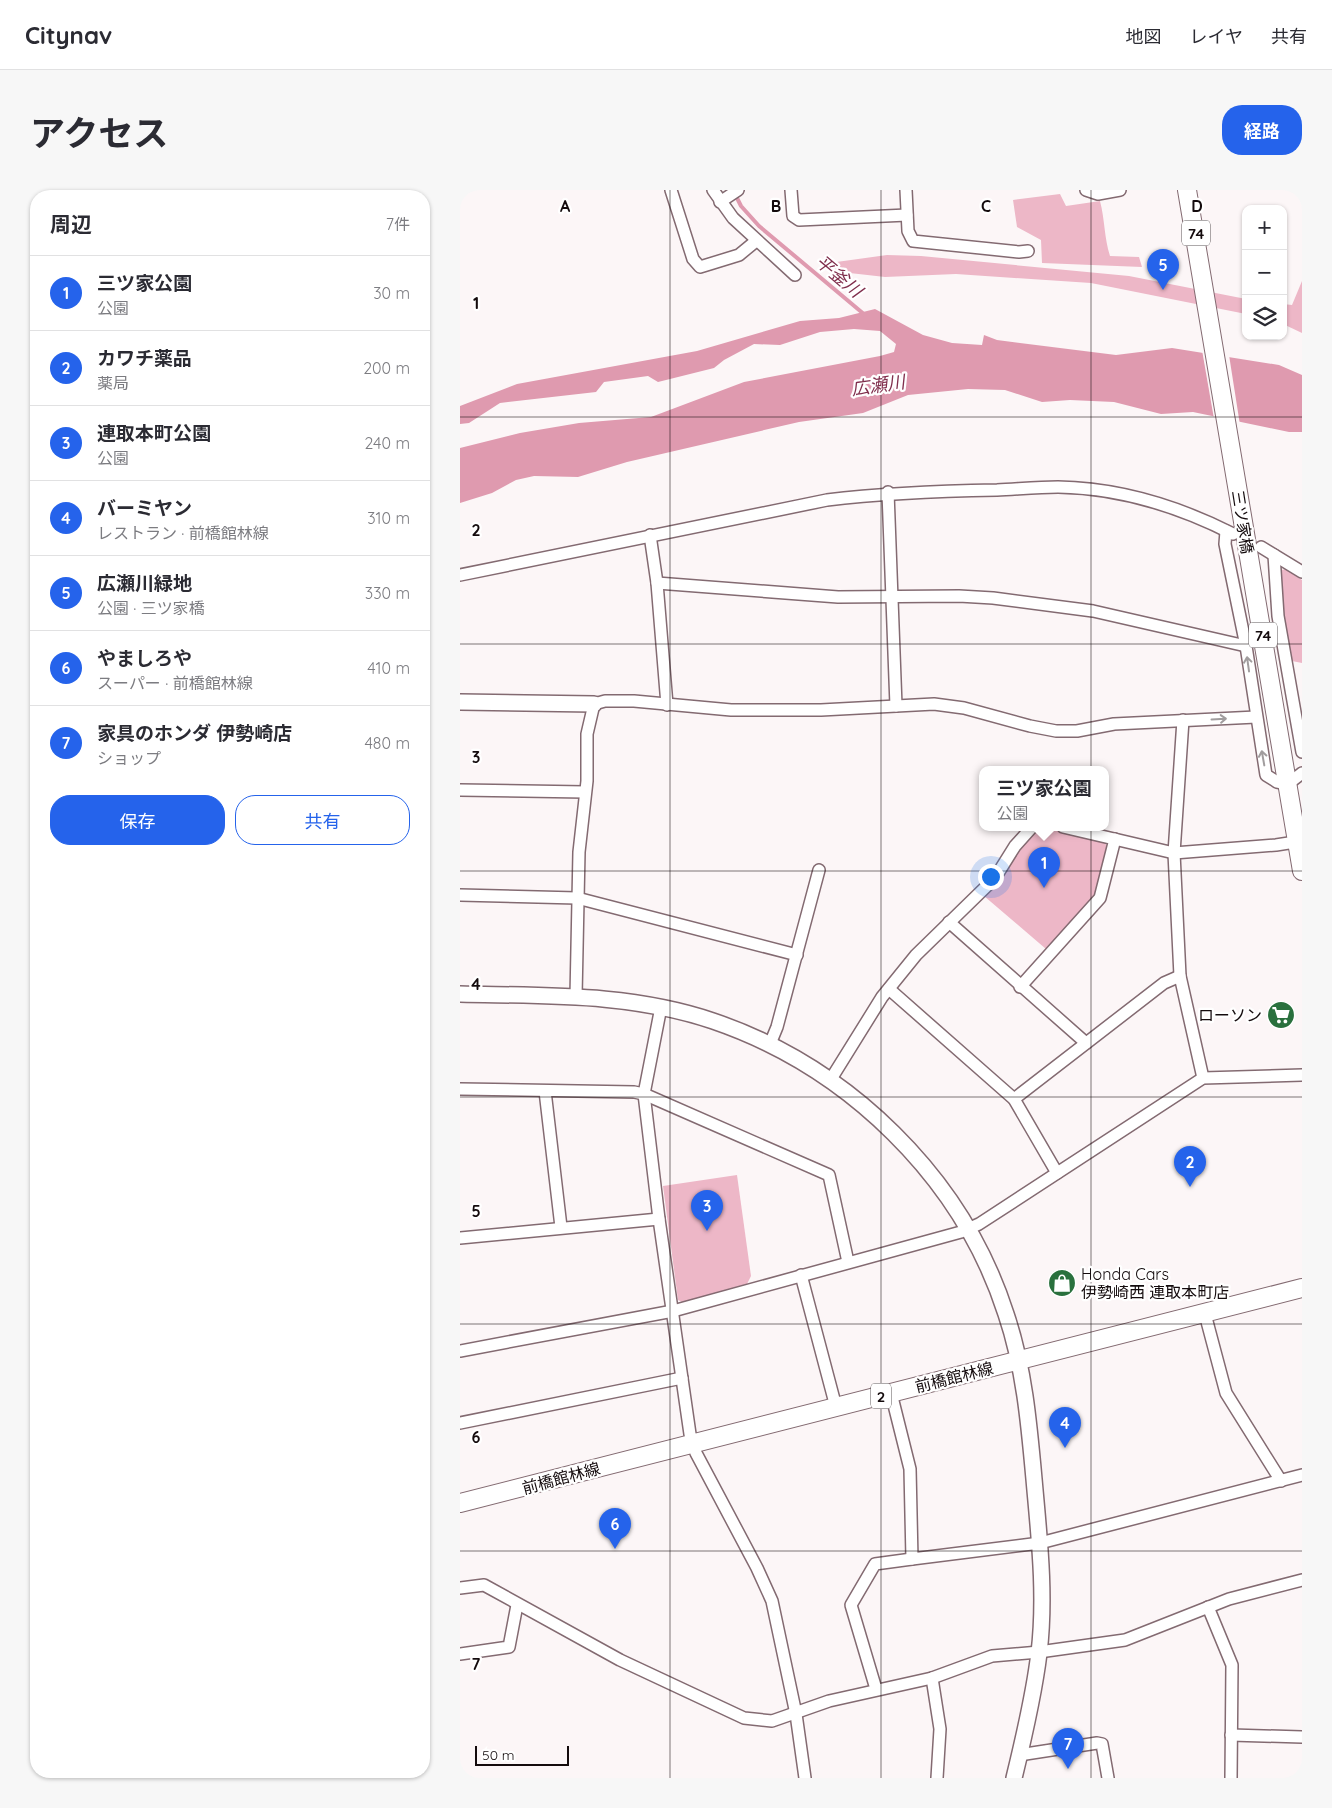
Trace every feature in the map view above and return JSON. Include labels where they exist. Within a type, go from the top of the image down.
[{"type":"main road","name":"三ツ家橋","points":[[1187,190],[1288,784]]},
{"type":"main road","name":"74","points":[[1288,784],[1299,841],[1302,871]]},
{"type":"main road","name":"前橋館林線","points":[[460,1503],[1302,1288]]},
{"type":"street","points":[[672,190],[693,259],[700,267],[739,255],[756,241]]},
{"type":"street","points":[[713,190],[756,241],[795,275]]},
{"type":"street","points":[[722,200],[738,190]]},
{"type":"street","points":[[791,190],[793,216],[799,220],[907,215]]},
{"type":"street","points":[[906,190],[909,237],[917,243],[1019,252],[1028,251]]},
{"type":"street","points":[[1086,190],[1098,194],[1120,190]]},
{"type":"street","points":[[460,575],[827,500],[888,492],[1059,487],[1105,491],[1144,499],[1182,510],[1230,532],[1225,544],[1246,646],[1266,775],[1277,782],[1288,784],[1302,773]]},
{"type":"street","points":[[888,492],[896,706]]},
{"type":"street","points":[[650,535],[657,583],[667,705]]},
{"type":"street","points":[[1261,548],[1302,572]]},
{"type":"street","points":[[1274,555],[1278,616],[1299,713],[1302,752]]},
{"type":"street","points":[[657,583],[838,597],[959,596],[1056,605],[1246,646]]},
{"type":"street","points":[[460,702],[594,704],[616,701],[731,710],[821,710],[934,704],[964,708],[1056,731],[1182,720],[1256,717]]},
{"type":"street","points":[[576,996],[577,898],[585,792],[587,734],[594,704]]},
{"type":"street","points":[[1182,720],[1174,853],[1180,976],[1203,1078]]},
{"type":"street","points":[[460,790],[585,792]]},
{"type":"street","points":[[831,1079],[874,1007],[916,955],[995,878],[1015,846],[1028,831]]},
{"type":"street","points":[[1080,831],[1174,853],[1299,841]]},
{"type":"street","points":[[1020,987],[1100,898],[1115,839]]},
{"type":"street","points":[[770,1044],[778,1027],[819,870]]},
{"type":"street","points":[[460,895],[577,898],[797,955]]},
{"type":"street","points":[[949,922],[1020,987],[1086,1043]]},
{"type":"street","points":[[1014,1099],[1164,982],[1180,976]]},
{"type":"street","points":[[889,989],[1014,1099],[1057,1173]]},
{"type":"street","points":[[460,994],[576,996],[611,999],[661,1007],[711,1020],[770,1044],[831,1079],[910,1150],[969,1229],[996,1286],[1019,1361],[1029,1424],[1040,1544],[1042,1609],[1039,1652],[1031,1704],[1014,1778]]},
{"type":"street","points":[[661,1007],[644,1094],[659,1219],[692,1444],[772,1600],[796,1714],[805,1778]]},
{"type":"street","points":[[460,1351],[673,1311],[969,1229],[1203,1078],[1302,1075]]},
{"type":"street","points":[[460,1089],[634,1092],[644,1094],[828,1175],[848,1262]]},
{"type":"street","points":[[545,1091],[561,1227]]},
{"type":"street","points":[[460,1238],[659,1219]]},
{"type":"street","points":[[801,1275],[836,1407]]},
{"type":"street","points":[[1205,1314],[1226,1393],[1281,1481]]},
{"type":"street","points":[[460,1423],[682,1378]]},
{"type":"street","points":[[891,1393],[910,1469],[912,1559]]},
{"type":"street","points":[[876,1689],[851,1605],[875,1564],[1040,1544],[1302,1475]]},
{"type":"street","points":[[460,1588],[484,1585],[620,1660],[744,1718],[772,1720],[796,1714],[829,1701],[932,1678],[992,1656],[1039,1652],[1125,1640],[1229,1598],[1302,1580]]},
{"type":"street","points":[[460,1654],[509,1647],[518,1605]]},
{"type":"street","points":[[1208,1607],[1231,1657],[1231,1778]]},
{"type":"street","points":[[932,1678],[940,1729],[937,1778]]},
{"type":"street","points":[[1231,1735],[1302,1737]]},
{"type":"street","points":[[1019,1755],[1097,1743],[1102,1744],[1108,1778]]},
{"type":"shaded area","points":[[1060,194],[1066,206],[1100,201],[1110,256],[1139,257],[1142,267],[1042,263],[1041,240],[1017,227],[1013,200]]},
{"type":"shaded area","points":[[887,255],[921,256],[1129,276],[1242,298],[1242,313],[1091,283],[956,274],[885,277],[832,271],[822,264]]},
{"type":"shaded area","points":[[1302,281],[1302,333],[1287,326],[1287,304],[1292,305]]},
{"type":"shaded area","points":[[875,309],[923,335],[952,343],[982,345],[984,335],[997,340],[1116,355],[1172,348],[1279,365],[1302,375],[1302,432],[1289,432],[1193,412],[1161,414],[1114,402],[1070,400],[1042,402],[1005,390],[968,389],[908,395],[863,413],[799,422],[627,462],[578,477],[534,476],[516,480],[492,493],[460,503],[460,448],[520,433],[579,423],[651,417],[744,382],[894,352],[896,344],[880,331],[854,329],[820,332],[780,345],[754,344],[724,360],[714,368],[658,382],[648,376],[604,382],[596,392],[500,403],[469,423],[460,424],[460,406],[517,384],[697,351],[800,321],[839,318]]},
{"type":"shaded area","points":[[1286,569],[1302,580],[1302,663],[1292,661],[1283,611],[1281,570]]},
{"type":"shaded area","points":[[1038,831],[1061,831],[1105,842],[1107,848],[1095,894],[1046,949],[984,896],[1001,880],[1014,858],[1031,836]]},
{"type":"shaded area","points":[[737,1175],[751,1276],[747,1284],[682,1302],[678,1300],[663,1186]]},
{"type":"pier","points":[[1202,350],[1229,355],[1240,425],[1214,419]]},
{"type":"waterway","name":"平釜川","points":[[735,194],[741,206],[759,226],[865,315]]},
{"type":"place","name":"広瀬川緑地","points":[[1163,290]]},
{"type":"place","name":"三ツ家公園","points":[[1044,888]]},
{"type":"place","name":"ローソン","points":[[1281,1015]]},
{"type":"place","name":"カワチ薬品","points":[[1190,1187]]},
{"type":"place","name":"連取本町公園","points":[[707,1231]]},
{"type":"place","name":"Honda Cars 伊勢崎西 連取本町店","points":[[1062,1283]]},
{"type":"place","name":"バーミヤン","points":[[1065,1448]]},
{"type":"place","name":"やましろや","points":[[615,1549]]},
{"type":"place","name":"家具のホンダ 伊勢崎店","points":[[1068,1769]]},
{"type":"water label","name":"広瀬川","points":[[878,385]]}]
